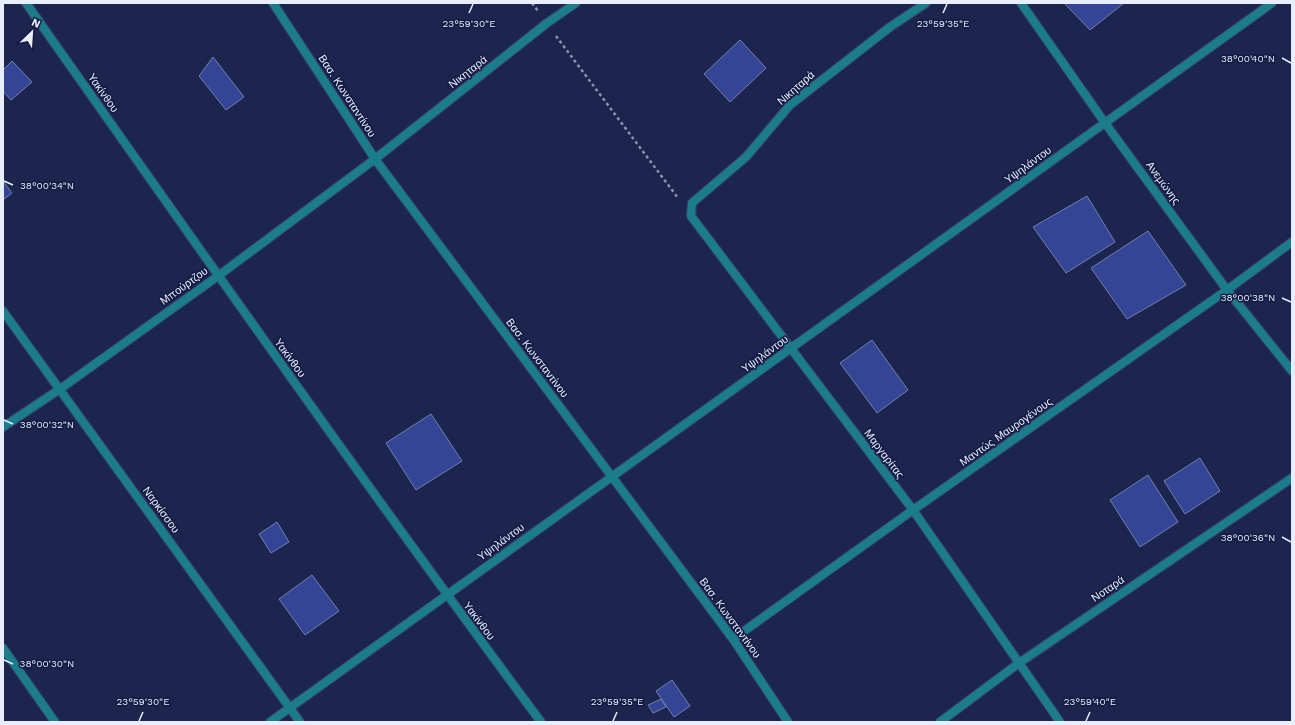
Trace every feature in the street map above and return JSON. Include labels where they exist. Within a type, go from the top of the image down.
[{"type":"street","name":"Υακίνθου","points":[[26,3],[218,276],[447,595],[541,722]]},
{"type":"street","name":"Βασ. Κωνσταντίνου","points":[[273,3],[375,159],[733,639],[788,722]]},
{"type":"street","name":"Νικηταρά","points":[[375,159],[547,23],[576,3]]},
{"type":"street","name":"Νικηταρά","points":[[691,216],[692,203],[746,157],[790,105],[890,27],[926,3]]},
{"type":"street","name":"Ανεμώνης","points":[[1021,3],[1227,290],[1292,371]]},
{"type":"street","name":"Υψηλάντου","points":[[270,722],[1272,3]]},
{"type":"street","name":"Μπούρτζου","points":[[3,427],[60,389],[218,276],[375,159]]},
{"type":"street","name":"Μαργαρίτας","points":[[691,216],[913,510],[1060,722]]},
{"type":"street","name":"Μαντώς Μαυρογένους","points":[[733,639],[913,510],[1227,290],[1292,242]]},
{"type":"street","name":"Ναρκίσσου","points":[[3,311],[300,722]]},
{"type":"street","name":"Νοταρά","points":[[940,722],[1019,663],[1292,478]]},
{"type":"street","points":[[3,648],[55,722]]},
{"type":"path","points":[[532,3],[691,216]]},
{"type":"building","points":[[1064,3],[1124,3],[1090,30]]},
{"type":"building","points":[[740,40],[766,68],[730,102],[704,74]]},
{"type":"building","points":[[213,57],[244,97],[226,110],[199,76]]},
{"type":"building","points":[[12,61],[32,82],[11,100],[3,91],[3,70]]},
{"type":"building","points":[[3,181],[12,193],[3,200]]},
{"type":"building","points":[[1087,196],[1115,242],[1066,273],[1033,227]]},
{"type":"building","points":[[1148,231],[1186,285],[1127,319],[1091,268]]},
{"type":"building","points":[[872,340],[908,390],[877,413],[840,363]]},
{"type":"building","points":[[431,414],[462,461],[416,490],[386,443]]},
{"type":"building","points":[[1200,458],[1220,491],[1185,514],[1164,481]]},
{"type":"building","points":[[1148,475],[1178,522],[1140,547],[1110,500]]},
{"type":"building","points":[[277,522],[289,542],[271,553],[259,534]]},
{"type":"building","points":[[312,575],[339,611],[305,635],[279,599]]},
{"type":"building","points":[[672,680],[690,706],[674,717],[656,691]]},
{"type":"building","points":[[661,699],[666,707],[653,713],[648,705]]}]
